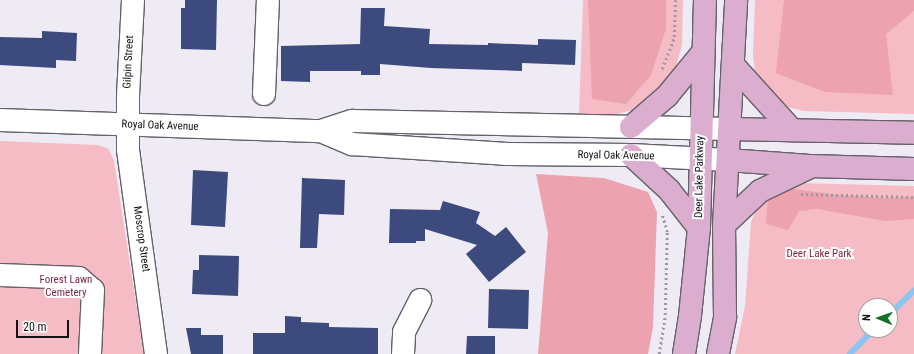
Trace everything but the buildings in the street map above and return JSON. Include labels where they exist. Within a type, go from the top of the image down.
[{"type":"main road","name":"Deer Lake Parkway","points":[[684,354],[690,316],[698,228],[705,0]]},
{"type":"main road","points":[[718,354],[725,317],[724,225],[736,0]]},
{"type":"main road","points":[[631,127],[667,96],[703,52]]},
{"type":"main road","points":[[733,65],[792,130]]},
{"type":"main road","name":"Royal Oak Avenue","points":[[730,129],[914,133]]},
{"type":"main road","points":[[631,155],[669,190],[698,228]]},
{"type":"main road","name":"Royal Oak Avenue","points":[[728,160],[810,166],[914,169]]},
{"type":"main road","points":[[724,225],[760,190],[810,166]]},
{"type":"street","name":"Gilpin Street","points":[[128,125],[132,0]]},
{"type":"street","points":[[264,94],[268,0]]},
{"type":"street","name":"Royal Oak Avenue","points":[[0,120],[320,131],[352,121],[730,129]]},
{"type":"street","name":"Moscrop Street","points":[[128,125],[128,150],[156,354]]},
{"type":"street","name":"Royal Oak Avenue","points":[[320,131],[352,144],[508,154],[631,155],[728,160]]},
{"type":"street","points":[[0,276],[79,278],[93,290],[90,354]]},
{"type":"street","points":[[403,354],[404,332],[420,300]]},
{"type":"path","points":[[661,72],[674,37],[675,0]]},
{"type":"path","points":[[793,194],[914,197]]},
{"type":"path","points":[[659,354],[665,315],[667,232],[660,207]]},
{"type":"green space","points":[[583,0],[683,0],[682,45],[676,66],[667,82],[642,105],[635,109],[618,114],[579,115]]},
{"type":"green space","points":[[755,0],[914,0],[914,114],[804,111],[783,106],[757,79],[755,72],[753,55]]},
{"type":"green space","name":"Forest Lawn Cemetery","points":[[0,141],[97,145],[108,148],[114,161],[144,354],[0,354]]},
{"type":"green space","name":"Deer Lake Park","points":[[799,183],[914,186],[914,354],[735,354],[745,306],[751,222],[758,206],[765,198]]},
{"type":"shaded area","points":[[588,0],[666,0],[666,29],[651,75],[626,104],[592,99]]},
{"type":"shaded area","points":[[784,0],[914,0],[914,11],[886,34],[893,95],[825,92],[776,73]]},
{"type":"shaded area","points":[[536,174],[604,178],[648,192],[657,212],[653,327],[648,354],[538,354],[548,233]]},
{"type":"shaded area","points":[[793,189],[838,195],[886,198],[914,197],[914,219],[885,221],[817,209],[799,211],[788,230],[766,224],[768,200]]},
{"type":"waterway","points":[[898,306],[914,291]]},
{"type":"waterway","points":[[850,354],[865,338]]}]
